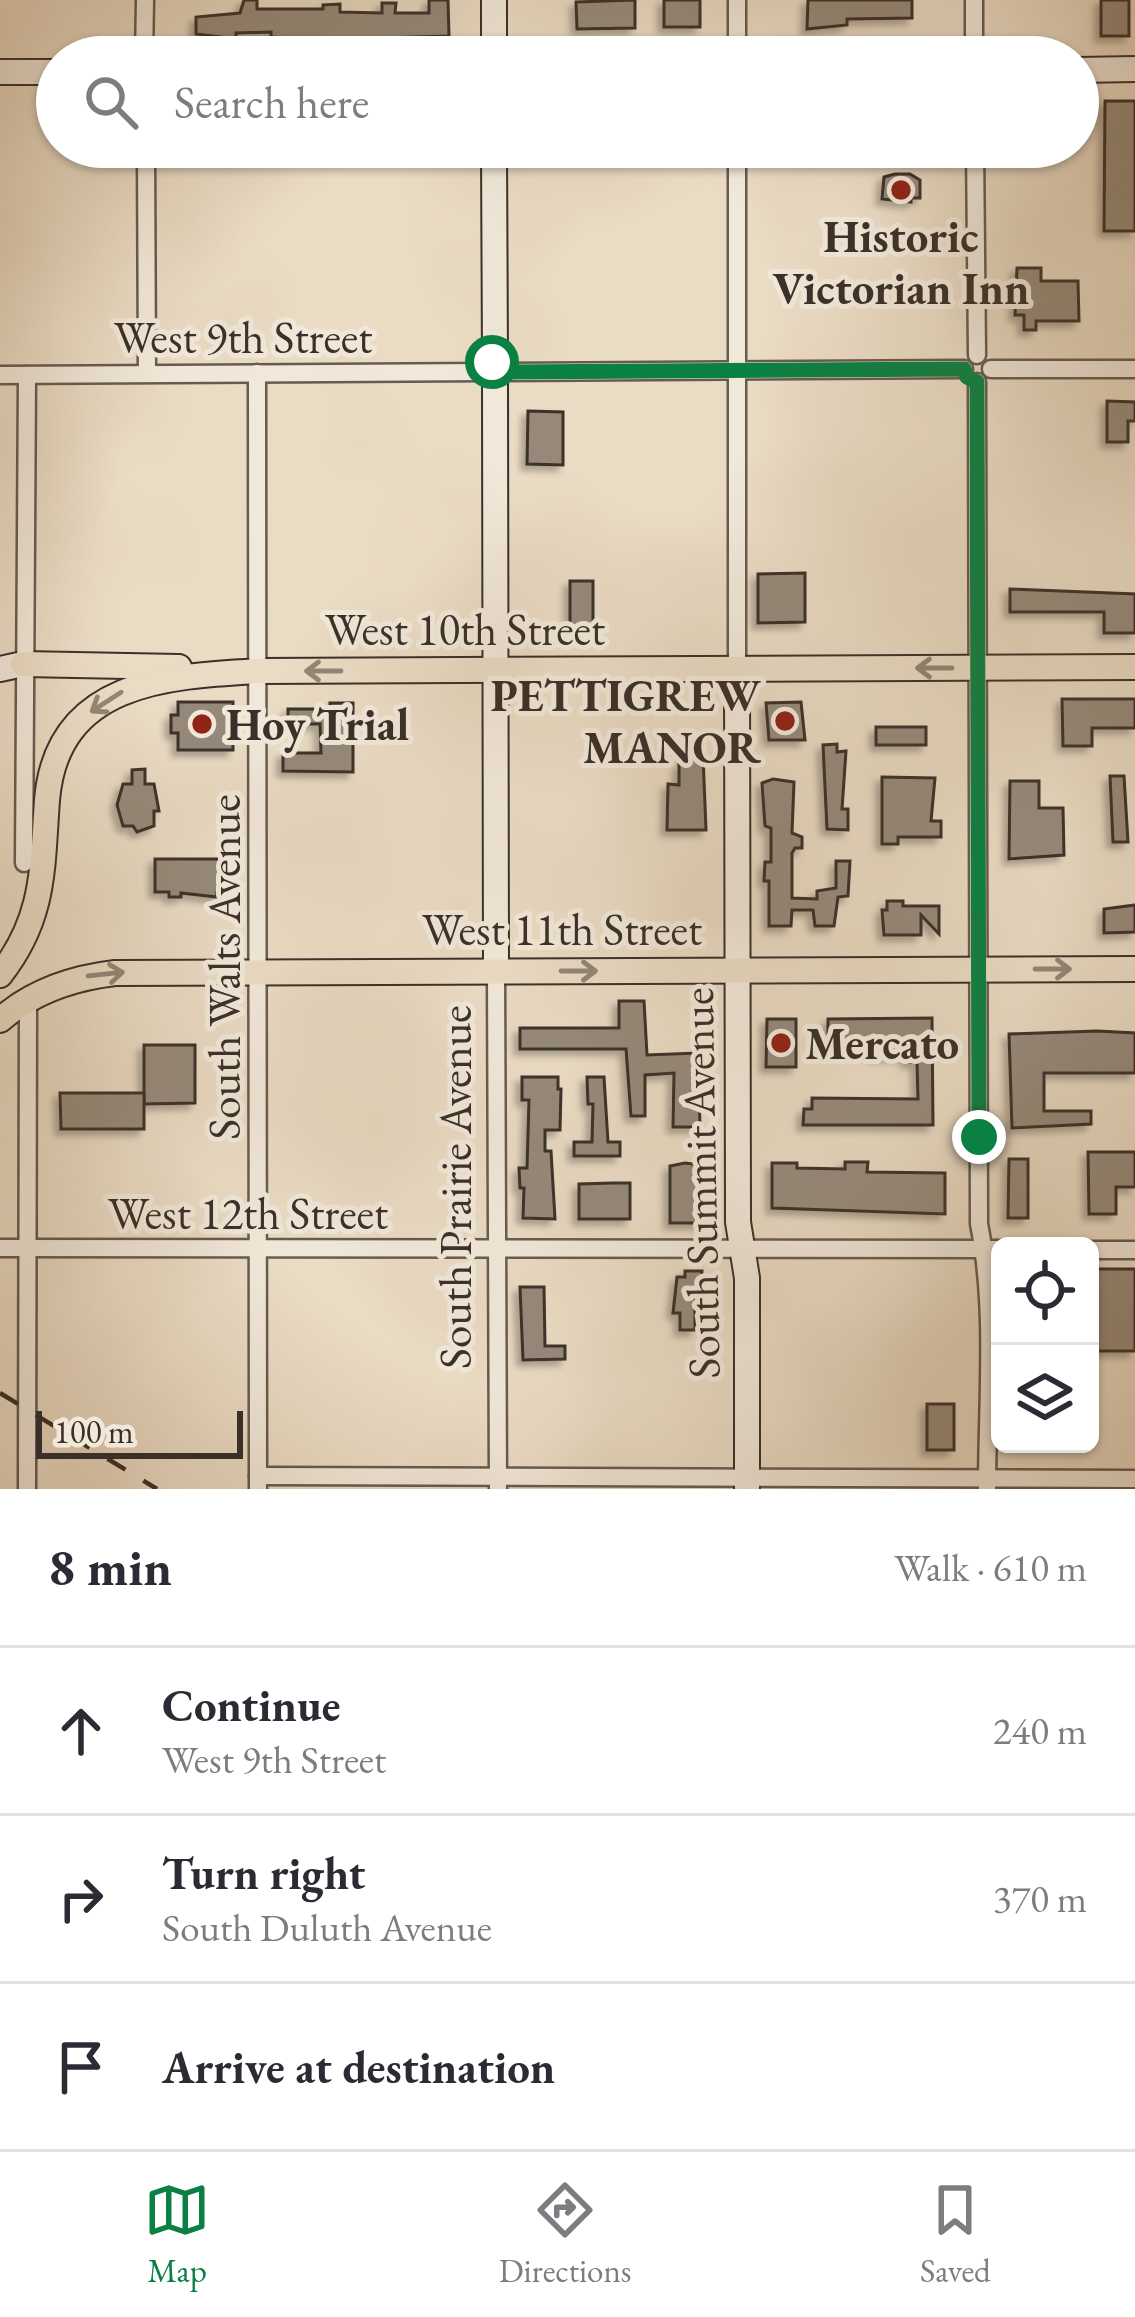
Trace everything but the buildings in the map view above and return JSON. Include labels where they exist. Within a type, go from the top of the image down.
[{"type":"main road","points":[[11,666],[137,663],[260,671]]},
{"type":"main road","name":"West 10th Street","points":[[0,975],[20,947],[40,894],[48,794],[59,755],[78,724],[102,702],[135,686],[189,675],[260,671],[1135,667]]},
{"type":"main road","name":"West 11th Street","points":[[0,1020],[70,980],[102,974],[1135,969]]},
{"type":"street","points":[[145,0],[145,36]]},
{"type":"street","points":[[494,0],[494,36]]},
{"type":"street","points":[[736,0],[737,36]]},
{"type":"street","points":[[974,0],[974,36]]},
{"type":"street","points":[[1099,70],[1135,69]]},
{"type":"street","points":[[0,72],[36,72]]},
{"type":"street","points":[[146,168],[147,373]]},
{"type":"street","name":"South Prairie Avenue","points":[[494,168],[498,1483]]},
{"type":"street","name":"South Summit Avenue","points":[[737,168],[738,1222],[747,1278],[747,1484]]},
{"type":"street","points":[[975,168],[979,1223],[991,1247]]},
{"type":"street","name":"West 9th Street","points":[[0,375],[1135,369]]},
{"type":"street","name":"South Walts Avenue","points":[[257,373],[258,1482]]},
{"type":"street","points":[[24,863],[11,666],[28,627],[27,375]]},
{"type":"street","points":[[28,1000],[28,1489]]},
{"type":"street","name":"West 12th Street","points":[[0,1248],[991,1249]]},
{"type":"street","points":[[1099,1250],[1135,1250]]},
{"type":"street","points":[[987,1484],[991,1296]]},
{"type":"street","points":[[258,1482],[987,1484],[1135,1479]]},
{"type":"railway","points":[[0,1393],[157,1489]]},
{"type":"place","name":"Historic Victorian Inn","points":[[901,190]]},
{"type":"place","name":"PETTIGREW MANOR","points":[[785,721]]},
{"type":"place","name":"Hoy Trial","points":[[202,724]]},
{"type":"place","name":"Mercato","points":[[781,1043]]},
{"type":"route","points":[[492,362],[501,363],[505,372],[964,369],[977,382],[979,1137]]}]
